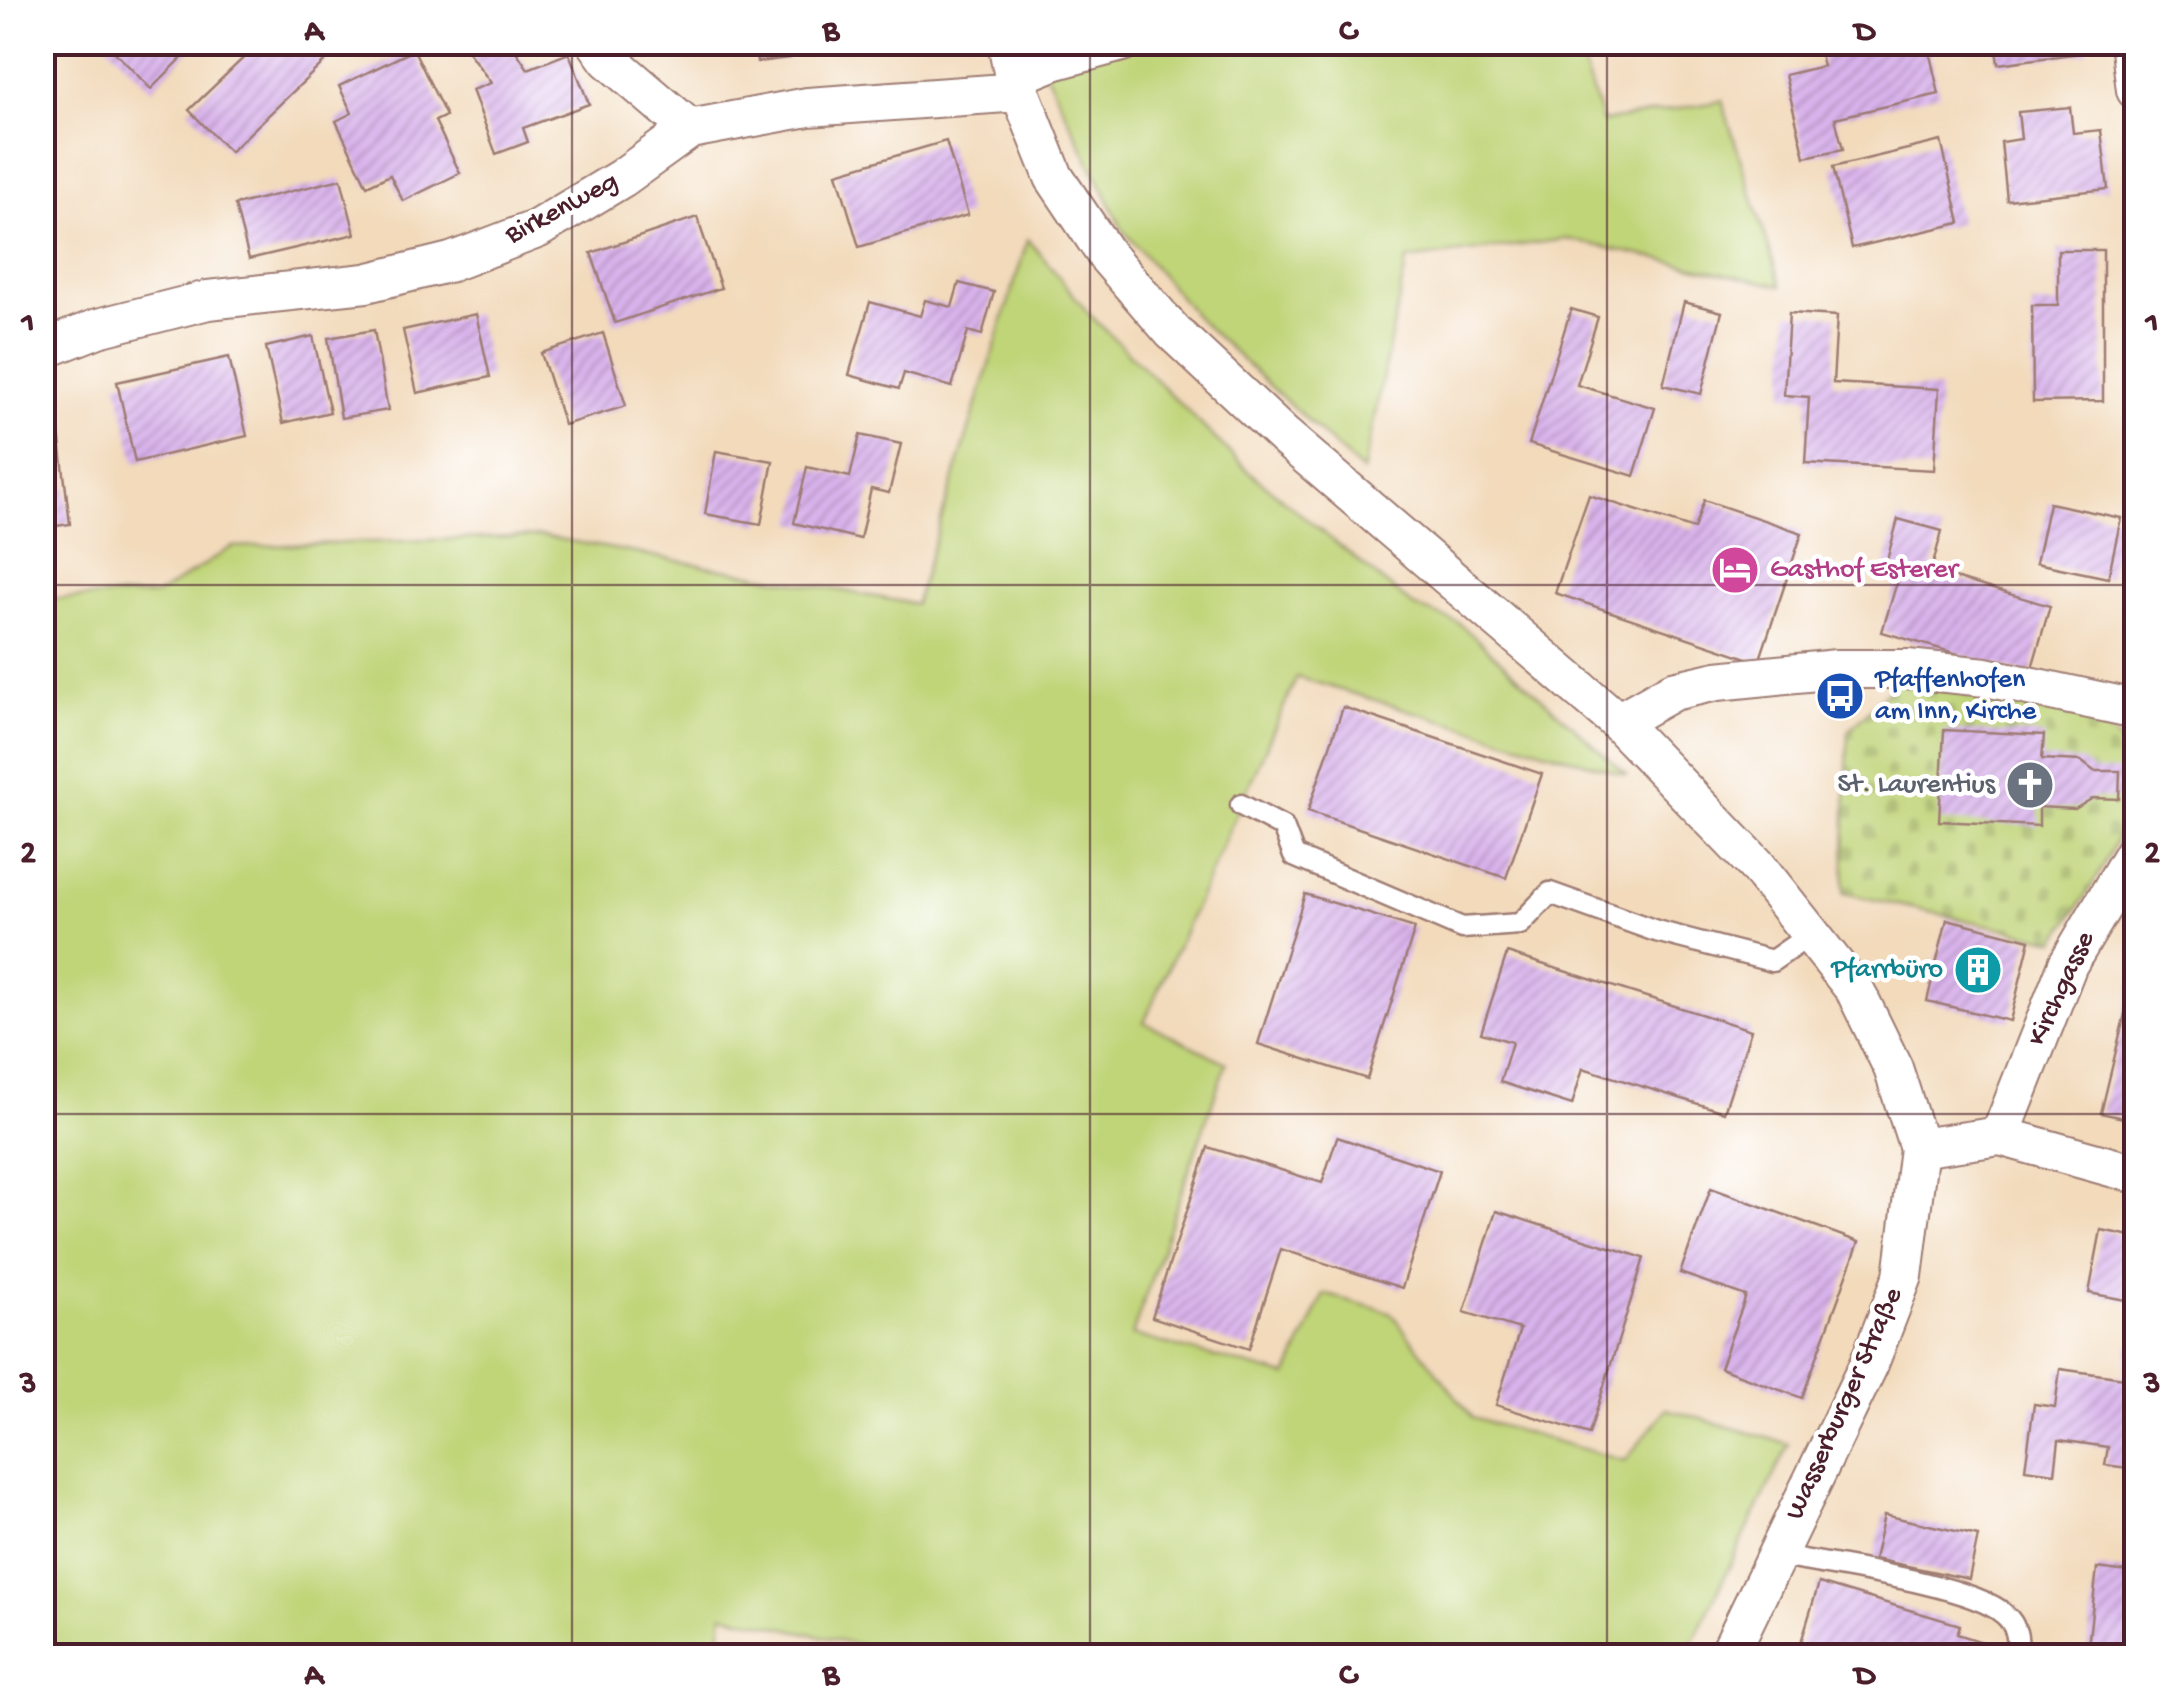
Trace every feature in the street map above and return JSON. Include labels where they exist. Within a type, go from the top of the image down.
[{"type":"street","points":[[596,42],[608,59],[690,129]]},
{"type":"street","name":"Birkenweg","points":[[42,350],[98,328],[208,300],[366,282],[451,262],[537,228],[622,178],[690,129],[1014,70],[1122,42]]},
{"type":"street","points":[[2130,42],[2136,90]]},
{"type":"street","name":"Wasserburger Straße","points":[[1014,70],[1054,176],[1107,256],[1173,332],[1284,436],[1618,722],[1756,865],[1812,934],[1855,990],[1893,1068],[1918,1148],[1903,1276],[1868,1364],[1728,1656]]},
{"type":"street","points":[[1618,722],[1673,691],[1716,680],[1836,669],[1908,669],[1986,678],[2136,710]]},
{"type":"street","name":"Kirchgasse","points":[[2000,1136],[2068,964],[2136,848]]},
{"type":"street","points":[[1918,1148],[2000,1136],[2136,1174]]},
{"type":"lane","points":[[1241,805],[1283,826],[1294,856],[1462,928],[1520,924],[1550,893],[1656,931],[1772,961],[1812,934]]},
{"type":"lane","points":[[1776,1555],[1968,1594],[2004,1613],[2018,1632],[2018,1656]]},
{"type":"green space","points":[[1031,43],[1576,43],[1602,122],[1722,101],[1781,286],[1567,239],[1407,260],[1363,472],[1199,320],[1123,230]]},
{"type":"green space","points":[[1028,239],[1089,314],[1248,471],[1413,606],[1459,623],[1627,775],[1297,677],[1144,1022],[1226,1063],[1132,1335],[1287,1376],[1324,1294],[1390,1312],[1473,1418],[1625,1461],[1666,1409],[1789,1444],[1686,1656],[908,1656],[723,1614],[718,1656],[43,1656],[42,599],[157,595],[232,547],[542,536],[915,604]]},
{"type":"green space","points":[[1896,682],[2081,710],[2136,754],[2129,805],[2121,829],[2098,875],[2056,940],[1844,893],[1848,732]]},
{"type":"building","points":[[105,42],[198,42],[151,89]]},
{"type":"building","points":[[260,42],[345,42],[230,152],[189,110]]},
{"type":"building","points":[[461,42],[510,42],[528,69],[569,53],[589,104],[523,128],[528,142],[496,154],[472,90],[491,83]]},
{"type":"building","points":[[754,42],[788,42],[790,58],[757,62]]},
{"type":"building","points":[[1817,42],[1927,42],[1939,94],[1835,118],[1843,149],[1805,157],[1785,75],[1823,66]]},
{"type":"building","points":[[1995,42],[2087,42],[2088,52],[1998,64]]},
{"type":"building","points":[[414,50],[446,116],[435,121],[460,173],[403,201],[390,175],[367,186],[336,121],[352,113],[339,86]]},
{"type":"building","points":[[2070,107],[2073,133],[2101,130],[2108,189],[2007,200],[2001,142],[2021,139],[2018,112]]},
{"type":"building","points":[[946,141],[968,215],[859,247],[837,173]]},
{"type":"building","points":[[1941,141],[1960,223],[1852,248],[1833,167]]},
{"type":"building","points":[[341,179],[355,234],[249,259],[235,205]]},
{"type":"building","points":[[697,217],[721,288],[615,323],[591,253]]},
{"type":"building","points":[[2058,250],[2103,250],[2103,401],[2033,402],[2032,305],[2058,305]]},
{"type":"building","points":[[959,283],[994,292],[982,335],[968,331],[952,387],[904,373],[899,389],[849,375],[870,302],[920,316],[925,300],[952,307]]},
{"type":"building","points":[[1684,302],[1722,312],[1701,394],[1663,385]]},
{"type":"building","points":[[1571,309],[1598,317],[1577,385],[1655,408],[1634,476],[1529,444]]},
{"type":"building","points":[[1789,313],[1837,316],[1833,383],[1939,389],[1934,470],[1805,463],[1809,397],[1784,395]]},
{"type":"building","points":[[476,314],[490,377],[417,393],[403,330]]},
{"type":"building","points":[[374,330],[388,410],[341,418],[328,338]]},
{"type":"building","points":[[603,333],[626,406],[564,425],[541,353]]},
{"type":"building","points":[[313,336],[330,412],[283,423],[266,347]]},
{"type":"building","points":[[229,357],[247,436],[135,462],[117,382]]},
{"type":"building","points":[[56,407],[70,524],[42,528],[42,409]]},
{"type":"building","points":[[860,435],[901,444],[889,493],[871,489],[860,539],[794,523],[807,467],[850,477]]},
{"type":"building","points":[[716,451],[773,461],[761,524],[705,514]]},
{"type":"building","points":[[1589,495],[1694,529],[1704,500],[1802,533],[1759,662],[1555,593]]},
{"type":"building","points":[[2049,503],[2121,518],[2108,578],[2036,563]]},
{"type":"building","points":[[1898,519],[1942,531],[1931,571],[2050,606],[2030,675],[1882,632],[1898,579],[1883,575]]},
{"type":"building","points":[[1343,707],[1542,774],[1506,878],[1308,811]]},
{"type":"building","name":"St. Laurentius","points":[[1944,730],[2044,735],[2042,759],[2081,761],[2094,771],[2120,771],[2119,799],[2093,798],[2075,809],[2039,807],[2039,826],[1939,821]]},
{"type":"building","points":[[1305,894],[1415,928],[1367,1079],[1258,1044]]},
{"type":"building","name":"Pfarrbüro","points":[[1947,919],[2030,940],[2010,1021],[1927,1001]]},
{"type":"building","points":[[1507,953],[1751,1030],[1724,1112],[1583,1068],[1572,1105],[1500,1082],[1512,1042],[1481,1033]]},
{"type":"building","points":[[2136,972],[2136,1121],[2101,1113]]},
{"type":"building","points":[[1337,1137],[1440,1171],[1402,1288],[1281,1249],[1249,1349],[1152,1317],[1208,1147],[1322,1183]]},
{"type":"building","points":[[1711,1188],[1859,1242],[1802,1398],[1720,1368],[1746,1296],[1680,1273]]},
{"type":"building","points":[[1496,1211],[1644,1258],[1589,1434],[1496,1405],[1520,1329],[1464,1312]]},
{"type":"building","points":[[2101,1230],[2136,1237],[2136,1302],[2089,1293]]},
{"type":"building","points":[[2129,1345],[2136,1346],[2136,1469],[2105,1465],[2108,1447],[2059,1440],[2055,1473],[2025,1469],[2034,1404],[2055,1407],[2060,1369],[2124,1378]]},
{"type":"building","points":[[1884,1515],[1978,1536],[1969,1579],[1874,1559]]},
{"type":"building","points":[[2097,1568],[2136,1573],[2136,1656],[2087,1656]]},
{"type":"building","points":[[1819,1583],[1960,1625],[1957,1634],[1983,1642],[1979,1656],[1823,1656],[1799,1649]]},
{"type":"place","name":"Gasthof Esterer","points":[[1735,570]]},
{"type":"place","name":"Pfaffenhofen am Inn, Kirche","points":[[1840,696]]},
{"type":"place","name":"St. Laurentius","points":[[2030,785]]},
{"type":"place","name":"Pfarrbüro","points":[[1978,970]]}]
